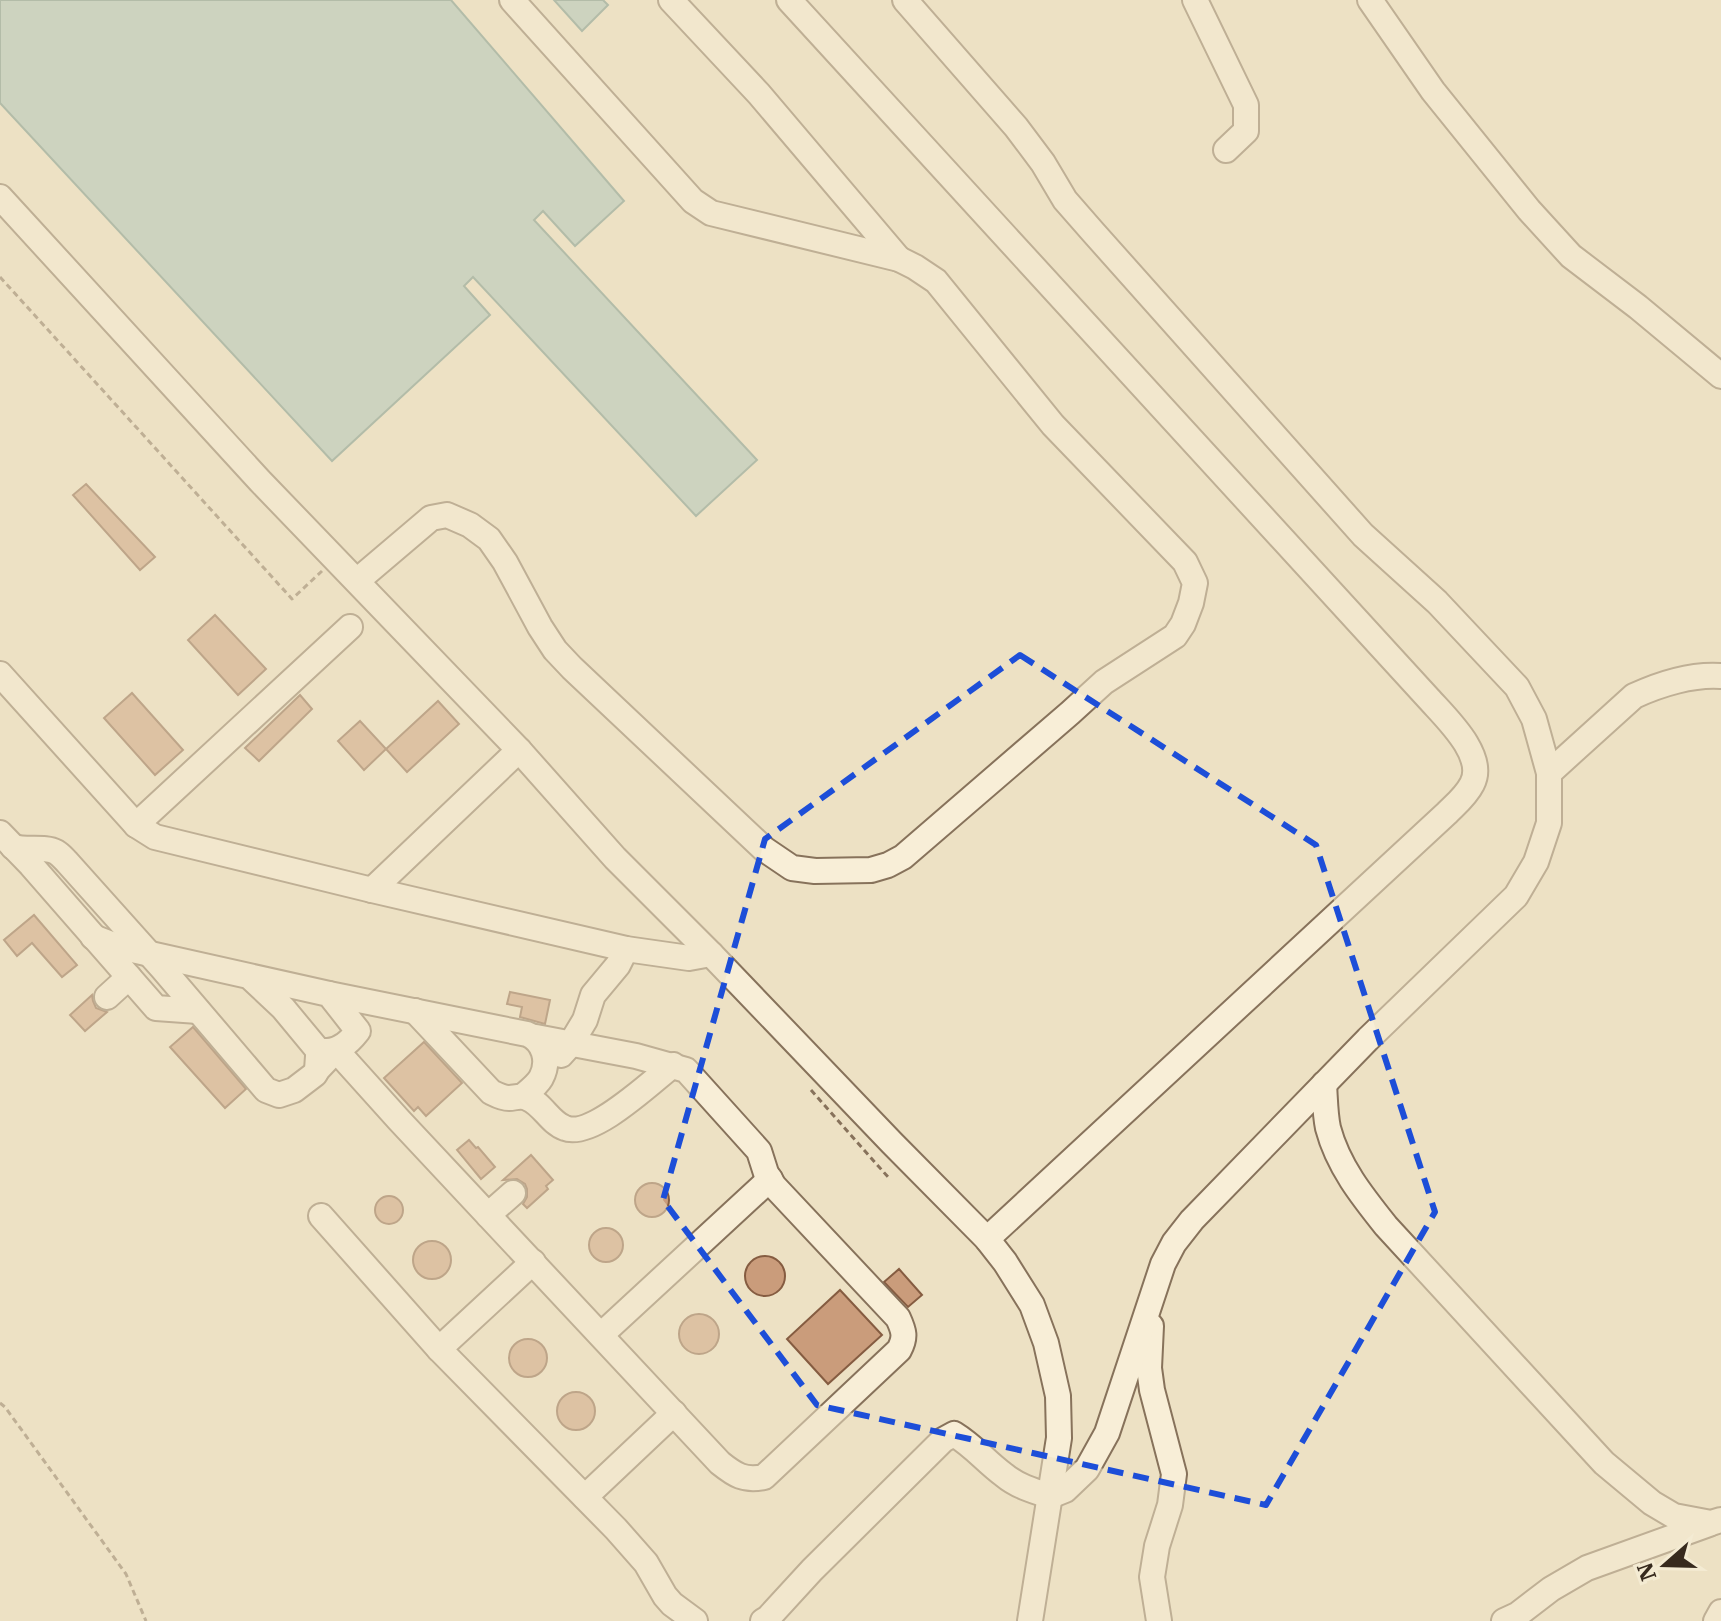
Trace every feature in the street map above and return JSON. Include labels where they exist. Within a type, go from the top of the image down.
[{"type":"lane","points":[[358,580],[431,518],[447,515],[470,525],[489,539],[505,562],[555,650],[764,849],[792,868],[815,871],[871,870],[903,857],[1104,682],[1175,636],[1191,603],[1195,583],[1185,562],[1053,425],[936,281],[899,259],[711,213],[688,195],[512,0]]},
{"type":"lane","points":[[671,0],[759,94],[899,259]]},
{"type":"lane","points":[[789,0],[1429,699],[1459,733],[1471,754],[1475,770],[1470,788],[1447,813],[987,1239]]},
{"type":"lane","points":[[763,1621],[943,1440],[954,1434],[970,1444],[1004,1476],[1020,1486],[1050,1496],[1065,1490],[1087,1469],[1107,1433],[1163,1264],[1174,1243],[1192,1220],[1368,1039],[1516,896],[1536,862],[1549,823],[1549,773],[1534,719],[1517,687],[1437,602],[1363,535],[1093,232],[1065,200],[1016,127],[905,0]]},
{"type":"lane","points":[[1195,0],[1246,105],[1246,131],[1226,150]]},
{"type":"lane","points":[[1370,0],[1433,91],[1529,210],[1571,256],[1721,376]]},
{"type":"lane","points":[[0,197],[260,481],[519,750],[615,858],[987,1239],[1005,1262],[1032,1305],[1046,1343],[1058,1396],[1059,1438],[1030,1621]]},
{"type":"lane","points":[[136,825],[350,627]]},
{"type":"lane","points":[[0,674],[136,825],[155,837],[626,949],[689,958],[711,954]]},
{"type":"lane","points":[[1549,773],[1634,696],[1651,688],[1706,675],[1721,676]]},
{"type":"lane","points":[[372,890],[519,750]]},
{"type":"lane","points":[[6,840],[93,943],[156,1008],[198,1011]]},
{"type":"lane","points":[[6,840],[25,850],[56,852],[67,862],[266,1090],[273,1094],[294,1090],[315,1074],[323,1056],[351,1040],[358,1031],[329,994]]},
{"type":"lane","points":[[93,943],[632,1055],[686,1070],[759,1151],[774,1186],[898,1318],[905,1331],[899,1350],[764,1477],[735,1475],[720,1463],[488,1215],[323,1056],[283,1008],[250,977]]},
{"type":"lane","points":[[523,1096],[571,1044],[585,1020],[593,995],[618,965],[626,949]]},
{"type":"lane","points":[[107,997],[129,977]]},
{"type":"lane","points":[[283,1008],[287,998],[302,988]]},
{"type":"lane","points":[[415,1011],[491,1092],[505,1098],[523,1096],[531,1099],[560,1127],[569,1130],[587,1128],[610,1115],[673,1065]]},
{"type":"lane","points":[[536,1037],[544,1054],[545,1066],[541,1078]]},
{"type":"lane","points":[[632,1055],[640,1067],[644,1088]]},
{"type":"lane","points":[[1324,1084],[1327,1125],[1337,1156],[1362,1196],[1386,1226],[1604,1463],[1652,1503],[1674,1516],[1716,1521]]},
{"type":"lane","points":[[601,1335],[770,1179]]},
{"type":"lane","points":[[488,1215],[513,1193]]},
{"type":"lane","points":[[321,1216],[439,1349],[646,1563],[672,1604],[695,1621]]},
{"type":"lane","points":[[439,1349],[533,1262]]},
{"type":"lane","points":[[1153,1296],[1149,1368],[1174,1474],[1170,1505],[1157,1546],[1152,1577],[1159,1621]]},
{"type":"lane","points":[[585,1497],[674,1413]]},
{"type":"lane","points":[[1504,1621],[1587,1568],[1716,1521]]},
{"type":"lane","points":[[1716,1621],[1721,1612]]},
{"type":"path","points":[[0,277],[292,599],[325,568]]},
{"type":"path","points":[[0,1403],[126,1574],[146,1621]]},
{"type":"highlighted area","points":[[1020,655],[1316,845],[1435,1212],[1266,1505],[817,1405],[663,1200],[765,839]]},
{"type":"water","points":[[0,0],[451,0],[624,201],[575,246],[543,211],[534,220],[757,460],[696,516],[473,277],[464,286],[490,315],[332,461],[0,103]]},
{"type":"water","points":[[554,0],[603,0],[608,5],[582,31]]},
{"type":"building","points":[[86,484],[155,557],[140,570],[73,495]]},
{"type":"building","points":[[215,615],[266,669],[238,695],[188,640]]},
{"type":"building","points":[[132,693],[183,750],[155,775],[104,718]]},
{"type":"building","points":[[300,695],[312,709],[259,761],[245,748]]},
{"type":"building","points":[[438,701],[459,724],[407,772],[386,749]]},
{"type":"building","points":[[360,721],[386,749],[364,770],[338,741]]},
{"type":"building","points":[[34,915],[77,965],[62,977],[32,943],[17,956],[4,940]]},
{"type":"building","points":[[510,992],[550,1000],[545,1024],[520,1017],[522,1007],[507,1004]]},
{"type":"building","points":[[92,995],[96,1008],[107,1012],[85,1031],[70,1015]]},
{"type":"building","points":[[193,1027],[246,1089],[225,1108],[170,1047]]},
{"type":"building","points":[[424,1042],[462,1083],[426,1116],[418,1107],[414,1111],[384,1078]]},
{"type":"building","points":[[469,1140],[495,1167],[481,1179],[457,1150]]},
{"type":"building","points":[[531,1155],[553,1180],[546,1186],[548,1189],[527,1208],[523,1204],[527,1197],[525,1184],[517,1179],[503,1180]]},
{"type":"building","points":[[652,1183],[664,1188],[669,1200],[664,1212],[652,1217],[640,1212],[635,1200],[640,1188]]},
{"type":"building","points":[[389,1196],[399,1200],[403,1210],[399,1220],[389,1224],[379,1220],[375,1210],[379,1200]]},
{"type":"building","points":[[606,1228],[618,1233],[623,1245],[618,1257],[606,1262],[594,1257],[589,1245],[594,1233]]},
{"type":"building","points":[[432,1241],[445,1247],[451,1260],[445,1273],[432,1279],[419,1273],[413,1260],[419,1247]]},
{"type":"building","points":[[765,1256],[779,1262],[785,1276],[779,1290],[765,1296],[751,1290],[745,1276],[751,1262]]},
{"type":"building","points":[[899,1269],[922,1295],[908,1307],[884,1282]]},
{"type":"building","points":[[840,1290],[882,1335],[828,1384],[787,1339]]},
{"type":"building","points":[[699,1314],[713,1320],[719,1334],[713,1348],[699,1354],[685,1348],[679,1334],[685,1320]]},
{"type":"building","points":[[528,1339],[541,1345],[547,1358],[541,1371],[528,1377],[515,1371],[509,1358],[515,1345]]},
{"type":"building","points":[[576,1392],[589,1398],[595,1411],[589,1424],[576,1430],[563,1424],[557,1411],[563,1398]]}]
